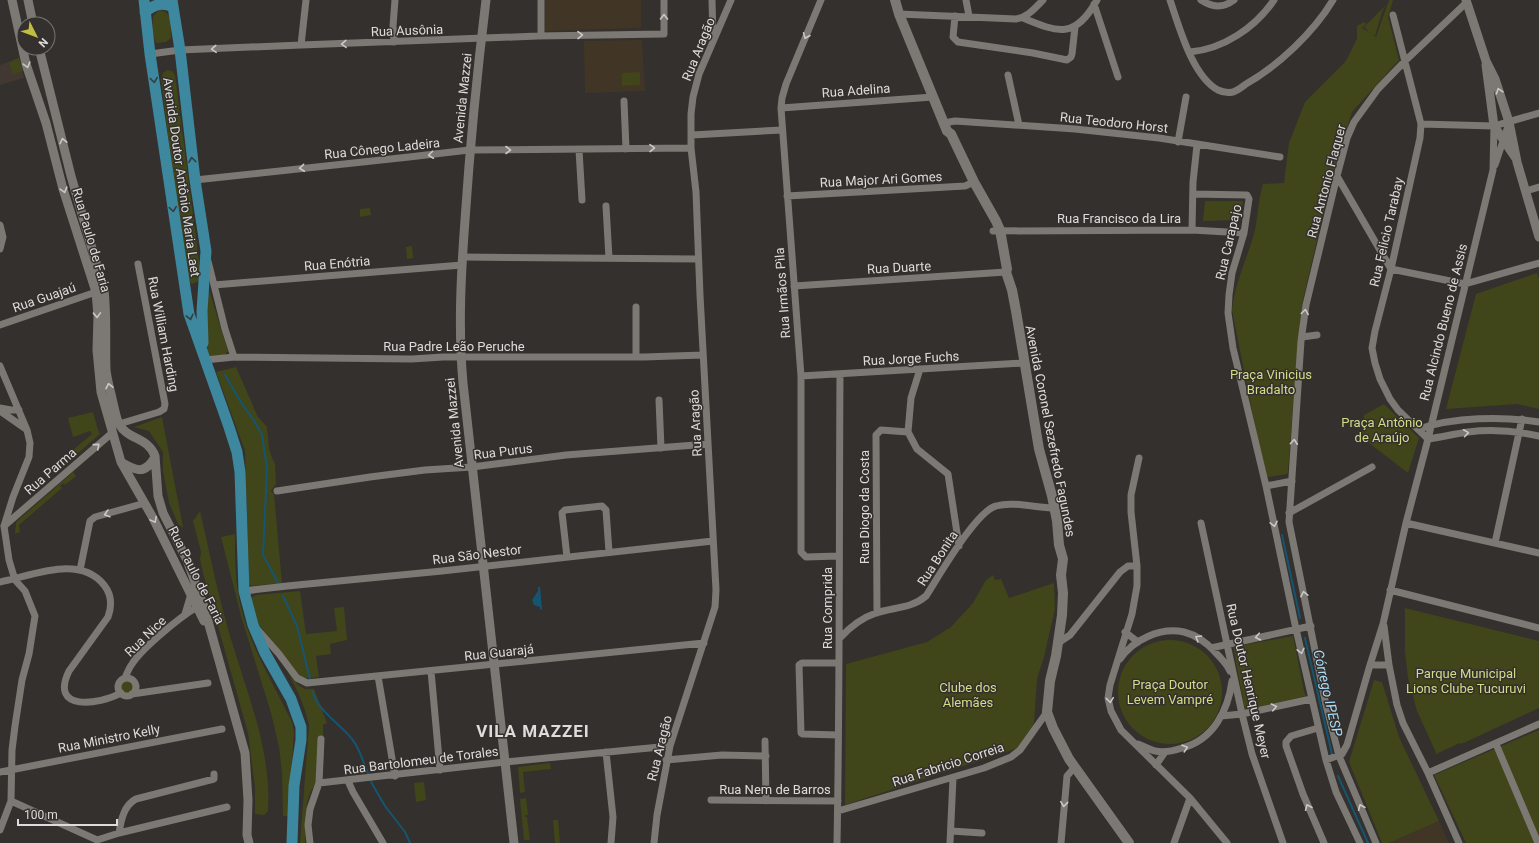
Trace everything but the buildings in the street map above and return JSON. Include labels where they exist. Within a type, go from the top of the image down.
[{"type":"main road","name":"Avenida Doutor Antônio Maria Laet","points":[[144,0],[150,54],[189,314],[237,452],[241,486],[244,591],[253,624],[266,653],[291,699],[301,727],[301,740],[294,786],[292,843]]},
{"type":"main road","points":[[895,0],[898,14],[946,126]]},
{"type":"main road","name":"Avenida Doutor Antônio Maria Laet","points":[[173,3],[195,180],[206,251],[209,284],[202,311],[205,358]]},
{"type":"main road","points":[[145,12],[153,6],[173,3]]},
{"type":"main road","name":"Avenida Coronel Sezefredo Fagundes","points":[[946,126],[946,137],[987,216],[996,230],[1004,269],[1012,290],[1039,449],[1052,508],[1051,519],[1062,560],[1061,575],[1064,593],[1058,643],[1050,681],[1047,712],[1063,750],[1074,768],[1129,843]]},
{"type":"main road","points":[[183,278],[190,285],[195,286],[209,284]]},
{"type":"street","name":"Rua Paulo de Faria","points":[[12,0],[26,64],[46,123],[63,189],[96,292],[101,392],[121,462],[145,503],[212,635]]},
{"type":"street","points":[[28,0],[31,16]]},
{"type":"street","points":[[301,45],[306,0]]},
{"type":"street","points":[[394,42],[393,26],[395,0]]},
{"type":"street","name":"Avenida Mazzei","points":[[486,0],[469,150],[462,261],[460,330],[461,357],[472,467],[514,843]]},
{"type":"street","points":[[541,0],[541,36]]},
{"type":"street","name":"Rua Ausônia","points":[[150,54],[180,50],[301,45],[541,36],[664,34],[664,0]]},
{"type":"street","points":[[712,0],[713,40]]},
{"type":"street","name":"Rua Aragão","points":[[654,843],[666,760],[715,607],[716,590],[698,259],[696,192],[691,148],[693,97],[699,74],[731,0]]},
{"type":"street","name":"Rua Irmãos Pìla","points":[[821,0],[786,84],[781,108],[800,376],[801,552],[806,557],[838,556]]},
{"type":"street","points":[[966,0],[968,16]]},
{"type":"street","points":[[898,14],[1016,19],[1023,18],[1043,0]]},
{"type":"street","points":[[1170,0],[1190,52],[1198,68],[1209,83],[1220,91],[1233,92],[1256,79],[1290,52],[1313,27],[1333,0]]},
{"type":"street","points":[[1201,0],[1208,2],[1215,7],[1223,6],[1234,0]]},
{"type":"street","points":[[1190,52],[1210,48],[1244,31],[1258,19],[1274,0]]},
{"type":"street","points":[[1466,1],[1486,61],[1495,79],[1509,122],[1518,162],[1539,237]]},
{"type":"street","name":"Rua Antonio Flaquer","points":[[1376,843],[1338,756],[1326,705],[1289,522],[1302,337],[1306,305],[1337,176],[1347,138],[1354,122],[1378,89],[1466,1]]},
{"type":"street","points":[[1023,18],[1054,30],[1063,31],[1075,27],[1096,2]]},
{"type":"street","points":[[1096,2],[1118,77]]},
{"type":"street","name":"Rua Felicio Tarabay","points":[[1393,15],[1422,124],[1372,348],[1374,363],[1390,399],[1398,410],[1428,439]]},
{"type":"street","points":[[955,16],[953,37],[958,42],[1033,53],[1067,60],[1072,54],[1075,27]]},
{"type":"street","name":"Rua Paulo de Faria","points":[[41,56],[71,176],[104,290],[106,371],[119,424]]},
{"type":"street","name":"Rua Alcindo Bueno de Assis","points":[[1338,756],[1347,745],[1383,624],[1406,523],[1428,439],[1493,170],[1494,126],[1486,61]]},
{"type":"street","points":[[1008,74],[1019,125]]},
{"type":"street","name":"Rua Adelina","points":[[781,108],[934,97]]},
{"type":"street","points":[[1178,142],[1186,97]]},
{"type":"street","points":[[624,101],[626,149]]},
{"type":"street","points":[[1422,124],[1494,126],[1539,113]]},
{"type":"street","points":[[46,123],[52,119],[58,120]]},
{"type":"street","name":"Rua Teodoro Horst","points":[[946,126],[955,121],[1075,129],[1280,157]]},
{"type":"street","points":[[1493,170],[1504,141],[1509,122]]},
{"type":"street","points":[[1494,126],[1518,162]]},
{"type":"street","points":[[692,134],[782,130]]},
{"type":"street","points":[[1192,230],[1197,145]]},
{"type":"street","name":"Rua Cônego Ladeira","points":[[195,180],[469,150],[691,148]]},
{"type":"street","points":[[579,150],[582,200]]},
{"type":"street","points":[[1337,176],[1391,268],[1465,284],[1539,263]]},
{"type":"street","name":"Rua Major Ari Gomes","points":[[787,196],[966,186],[971,183]]},
{"type":"street","points":[[1526,191],[1539,187]]},
{"type":"street","name":"Rua Carapajo","points":[[1193,194],[1247,195],[1250,201],[1244,233],[1232,273],[1229,296],[1228,313],[1233,348],[1266,486],[1318,728],[1336,792],[1360,843]]},
{"type":"street","points":[[606,206],[609,258]]},
{"type":"street","points":[[0,225],[3,237],[0,248]]},
{"type":"street","name":"Rua Francisco da Lira","points":[[996,230],[1192,230],[1244,233]]},
{"type":"street","name":"Rua Enótria","points":[[209,284],[462,261],[609,258],[698,259]]},
{"type":"street","name":"Rua William Harding","points":[[119,424],[160,412],[164,409],[165,404],[138,264]]},
{"type":"street","name":"Rua Duarte","points":[[794,286],[1006,272]]},
{"type":"street","name":"Avenida Doutor Antônio Maria Laet","points":[[209,284],[234,357]]},
{"type":"street","name":"Rua Guajaú","points":[[0,325],[96,292]]},
{"type":"street","points":[[636,308],[636,357]]},
{"type":"street","points":[[1302,337],[1317,335]]},
{"type":"street","name":"Rua Padre Leão Peruche","points":[[205,358],[412,359],[461,357],[636,357],[703,355]]},
{"type":"street","name":"Rua Jorge Fuchs","points":[[800,376],[1024,362]]},
{"type":"street","points":[[0,366],[27,430],[30,443],[29,457],[13,497],[4,526],[9,560],[15,580],[25,592],[35,616],[17,711],[12,750],[11,801],[0,830]]},
{"type":"street","points":[[920,369],[911,398],[908,432],[917,449],[948,474],[958,546]]},
{"type":"street","name":"Rua Comprida","points":[[837,843],[840,638],[838,556],[840,374]]},
{"type":"street","points":[[659,400],[661,448]]},
{"type":"street","points":[[0,410],[19,410]]},
{"type":"street","points":[[0,410],[27,430]]},
{"type":"street","points":[[1419,429],[1431,425],[1487,418],[1522,419],[1539,422]]},
{"type":"street","points":[[1495,543],[1522,419]]},
{"type":"street","points":[[119,424],[129,434],[147,443],[154,451],[155,456],[148,468],[140,470],[121,462]]},
{"type":"street","name":"Rua Diogo da Costa","points":[[876,612],[876,435],[881,430],[908,432]]},
{"type":"street","points":[[1428,439],[1468,432],[1520,432],[1539,436]]},
{"type":"street","name":"Rua Parma","points":[[4,526],[112,433]]},
{"type":"street","name":"Rua Purus","points":[[278,491],[425,470],[472,467],[566,456],[708,444]]},
{"type":"street","name":"Rua Paulo de Faria","points":[[155,456],[158,496],[187,560],[204,606],[212,635]]},
{"type":"street","points":[[1139,458],[1131,494],[1131,512],[1137,566],[1135,598],[1132,614],[1125,632],[1110,685],[1108,698],[1115,721],[1121,730],[1190,798],[1227,843]]},
{"type":"street","points":[[1289,513],[1372,467]]},
{"type":"street","points":[[1266,486],[1292,481]]},
{"type":"street","points":[[80,570],[90,521],[95,517],[145,503]]},
{"type":"street","name":"Rua Bonita","points":[[840,638],[852,625],[876,612],[906,607],[919,602],[926,596],[973,524],[984,513],[995,506],[1011,504],[1052,508]]},
{"type":"street","points":[[567,556],[562,513],[565,510],[602,506],[606,510],[609,552]]},
{"type":"street","name":"Rua Doutor Henrique Meyer","points":[[1201,523],[1233,677],[1252,754],[1283,843]]},
{"type":"street","points":[[1406,523],[1539,553]]},
{"type":"street","name":"Rua São Nestor","points":[[244,591],[713,541]]},
{"type":"street","points":[[1058,643],[1070,635],[1120,572],[1128,566],[1137,566]]},
{"type":"street","points":[[0,582],[15,580],[42,572],[71,569],[92,574],[106,587],[111,602],[111,609],[103,626],[69,671],[64,680],[63,688],[69,699],[73,701],[80,702],[107,699],[121,693],[126,695],[208,683]]},
{"type":"street","points":[[1390,590],[1539,628]]},
{"type":"street","name":"Rua Nice","points":[[185,614],[190,594]]},
{"type":"street","name":"Rua Nice","points":[[125,678],[132,664],[143,651],[185,614],[197,607]]},
{"type":"street","name":"Avenida Doutor Antônio Maria Laet","points":[[253,624],[279,654],[297,678]]},
{"type":"street","points":[[1383,624],[1388,665],[1397,705],[1403,723],[1428,773],[1459,843]]},
{"type":"street","points":[[1211,648],[1310,626]]},
{"type":"street","points":[[1125,632],[1138,642]]},
{"type":"street","points":[[1117,663],[1122,655],[1138,642],[1148,637],[1162,632],[1184,632],[1193,635],[1211,648],[1226,665],[1233,677],[1221,716],[1209,734],[1200,741],[1188,747],[1165,752],[1134,743]]},
{"type":"street","points":[[212,635],[245,753],[248,800],[247,835],[249,843]]},
{"type":"street","name":"Rua Guarajá","points":[[297,678],[307,683],[704,643]]},
{"type":"street","points":[[838,735],[801,733],[799,665],[802,663],[839,663]]},
{"type":"street","points":[[1370,665],[1388,665]]},
{"type":"street","points":[[431,671],[440,770]]},
{"type":"street","points":[[378,676],[395,776]]},
{"type":"street","points":[[121,693],[119,684],[125,678],[133,679],[136,684],[136,690],[132,694]]},
{"type":"street","points":[[1221,716],[1242,714],[1311,699]]},
{"type":"street","name":"Rua Fabricio Correia","points":[[838,811],[953,778],[1011,758],[1020,750],[1047,712]]},
{"type":"street","points":[[1428,773],[1539,724]]},
{"type":"street","points":[[1318,728],[1291,736],[1286,742],[1286,746],[1303,794],[1324,843]]},
{"type":"street","name":"Rua Ministro Kelly","points":[[0,772],[222,729]]},
{"type":"street","points":[[310,843],[308,825],[310,809],[319,783],[321,739]]},
{"type":"street","points":[[765,742],[766,801]]},
{"type":"street","points":[[1496,744],[1538,843]]},
{"type":"street","name":"Rua Bartolomeu de Torales","points":[[319,783],[395,776],[505,762],[670,746]]},
{"type":"street","points":[[606,752],[613,817],[611,843]]},
{"type":"street","points":[[1156,765],[1165,752]]},
{"type":"street","points":[[666,760],[722,755],[766,756]]},
{"type":"street","points":[[1327,760],[1338,756]]},
{"type":"street","points":[[1061,843],[1068,776],[1074,768]]},
{"type":"street","points":[[119,833],[130,802],[136,799],[214,779],[214,774]]},
{"type":"street","points":[[950,843],[953,778]]},
{"type":"street","points":[[348,781],[360,805],[383,843]]},
{"type":"street","points":[[1174,843],[1190,798]]},
{"type":"street","name":"Rua Nem de Barros","points":[[711,800],[838,801]]},
{"type":"street","points":[[11,801],[96,841],[119,833],[227,806]]},
{"type":"street","points":[[951,831],[982,832]]},
{"type":"shaded area","points":[[545,0],[641,0],[641,28],[545,31]]},
{"type":"shaded area","points":[[642,40],[645,91],[585,93],[584,41]]},
{"type":"shaded area","points":[[19,58],[24,78],[0,85],[0,65]]},
{"type":"shaded area","points":[[1439,821],[1449,843],[1389,843]]},
{"type":"green space","name":"Praça Vinicius Bradalto","points":[[1389,0],[1393,0],[1388,17],[1399,60],[1352,112],[1332,176],[1303,300],[1288,472],[1287,474],[1269,477],[1267,476],[1257,436],[1232,310],[1236,289],[1255,230],[1263,184],[1284,183],[1289,143],[1305,102],[1346,61],[1357,39],[1357,26],[1364,22],[1366,24],[1362,28],[1370,33],[1364,27],[1386,5],[1382,12],[1375,36],[1370,34],[1376,37]]},
{"type":"green space","points":[[159,10],[164,11],[169,17],[171,24],[171,38],[166,42],[156,43],[152,31],[153,16]]},
{"type":"green space","points":[[19,58],[23,71],[13,74],[9,62]]},
{"type":"green space","points":[[167,70],[172,71],[175,75],[201,276],[198,282],[192,284],[186,279],[161,79],[163,73]]},
{"type":"green space","points":[[640,72],[640,85],[622,86],[622,73]]},
{"type":"green space","points":[[1205,201],[1243,202],[1237,220],[1203,221]]},
{"type":"green space","points":[[370,208],[371,215],[360,217],[360,209]]},
{"type":"green space","points":[[412,246],[413,258],[407,259],[406,247]]},
{"type":"green space","points":[[1537,273],[1539,279],[1539,409],[1517,404],[1446,409],[1476,294]]},
{"type":"green space","points":[[209,290],[228,351],[225,355],[208,356],[205,340],[205,323]]},
{"type":"green space","points":[[236,367],[258,417],[267,427],[269,448],[275,464],[276,484],[271,491],[274,494],[282,583],[252,586],[249,584],[245,451],[216,372]]},
{"type":"green space","name":"Praça Antônio de Araújo","points":[[1384,404],[1419,438],[1408,473],[1361,437],[1364,415]]},
{"type":"green space","points":[[93,412],[100,434],[69,461],[61,460],[92,434],[90,431],[73,437],[68,418]]},
{"type":"green space","points":[[162,417],[183,528],[178,524],[169,503],[163,471],[163,452],[149,431],[134,427]]},
{"type":"green space","points":[[73,472],[76,476],[65,485],[64,483],[60,486],[62,488],[19,525],[20,532],[15,534],[16,522]]},
{"type":"green space","points":[[200,511],[224,614],[262,742],[268,788],[268,811],[264,815],[255,814],[255,787],[248,733],[200,559],[201,552],[193,521]]},
{"type":"green space","points":[[235,534],[237,582],[243,614],[254,646],[292,722],[294,732],[289,816],[283,816],[282,773],[279,747],[271,713],[241,616],[221,537]]},
{"type":"green space","name":"Clube dos Alemães","points":[[993,575],[995,580],[1001,579],[1009,598],[1054,583],[1055,609],[1044,657],[1037,679],[1034,723],[1030,731],[1018,748],[845,805],[846,664],[927,642],[951,627],[973,603],[986,580]]},
{"type":"green space","points":[[300,591],[306,634],[337,631],[334,608],[344,607],[347,640],[330,644],[331,654],[316,656],[319,677],[302,679],[257,622],[251,598],[256,595]]},
{"type":"green space","name":"Parque Municipal Lions Clube Tucuruvi","points":[[1405,608],[1539,641],[1539,708],[1468,741],[1438,753],[1437,755],[1417,711],[1408,678],[1405,652]]},
{"type":"green space","points":[[1293,636],[1306,696],[1245,710],[1233,647]]},
{"type":"green space","name":"Praça Doutor Levem Vampré","points":[[1170,640],[1190,644],[1207,655],[1218,672],[1222,692],[1218,712],[1207,729],[1190,740],[1170,744],[1150,740],[1133,729],[1122,712],[1118,692],[1122,672],[1133,655],[1150,644]]},
{"type":"green space","points":[[281,659],[298,685],[305,689],[314,689],[327,723],[323,725],[324,759],[322,760],[316,784],[311,791],[307,802],[305,843],[300,843],[309,725],[301,699]]},
{"type":"green space","points":[[128,680],[133,682],[135,687],[133,692],[128,694],[123,692],[121,687],[123,682]]},
{"type":"green space","points":[[1374,680],[1382,682],[1399,737],[1439,821],[1389,843],[1382,843],[1349,762]]},
{"type":"green space","points":[[1539,730],[1539,843],[1466,843],[1434,775]]},
{"type":"green space","points":[[550,763],[551,769],[523,772],[525,792],[520,793],[518,767]]},
{"type":"green space","points":[[424,782],[426,800],[416,802],[414,783]]},
{"type":"green space","points":[[526,798],[528,815],[525,815],[525,817],[527,817],[530,840],[524,840],[520,799]]},
{"type":"green space","points":[[553,820],[558,820],[560,843],[555,843]]},
{"type":"water","points":[[538,587],[540,587],[542,609],[540,610],[540,607],[534,605],[532,600],[538,591]]},
{"type":"waterway","points":[[225,375],[262,435],[267,468],[263,555],[278,583]]},
{"type":"waterway","name":"Córrego IPESP","points":[[1282,535],[1300,618]]},
{"type":"waterway","points":[[283,596],[297,626],[310,679]]},
{"type":"waterway","name":"Córrego IPESP","points":[[1305,638],[1332,754]]},
{"type":"waterway","points":[[313,692],[319,705],[355,743],[368,773]]},
{"type":"waterway","name":"Córrego IPESP","points":[[1338,776],[1368,843]]},
{"type":"waterway","points":[[371,782],[385,806],[405,832],[410,843]]},
{"type":"district","name":"VILA MAZZEI","points":[[533,731]]}]
